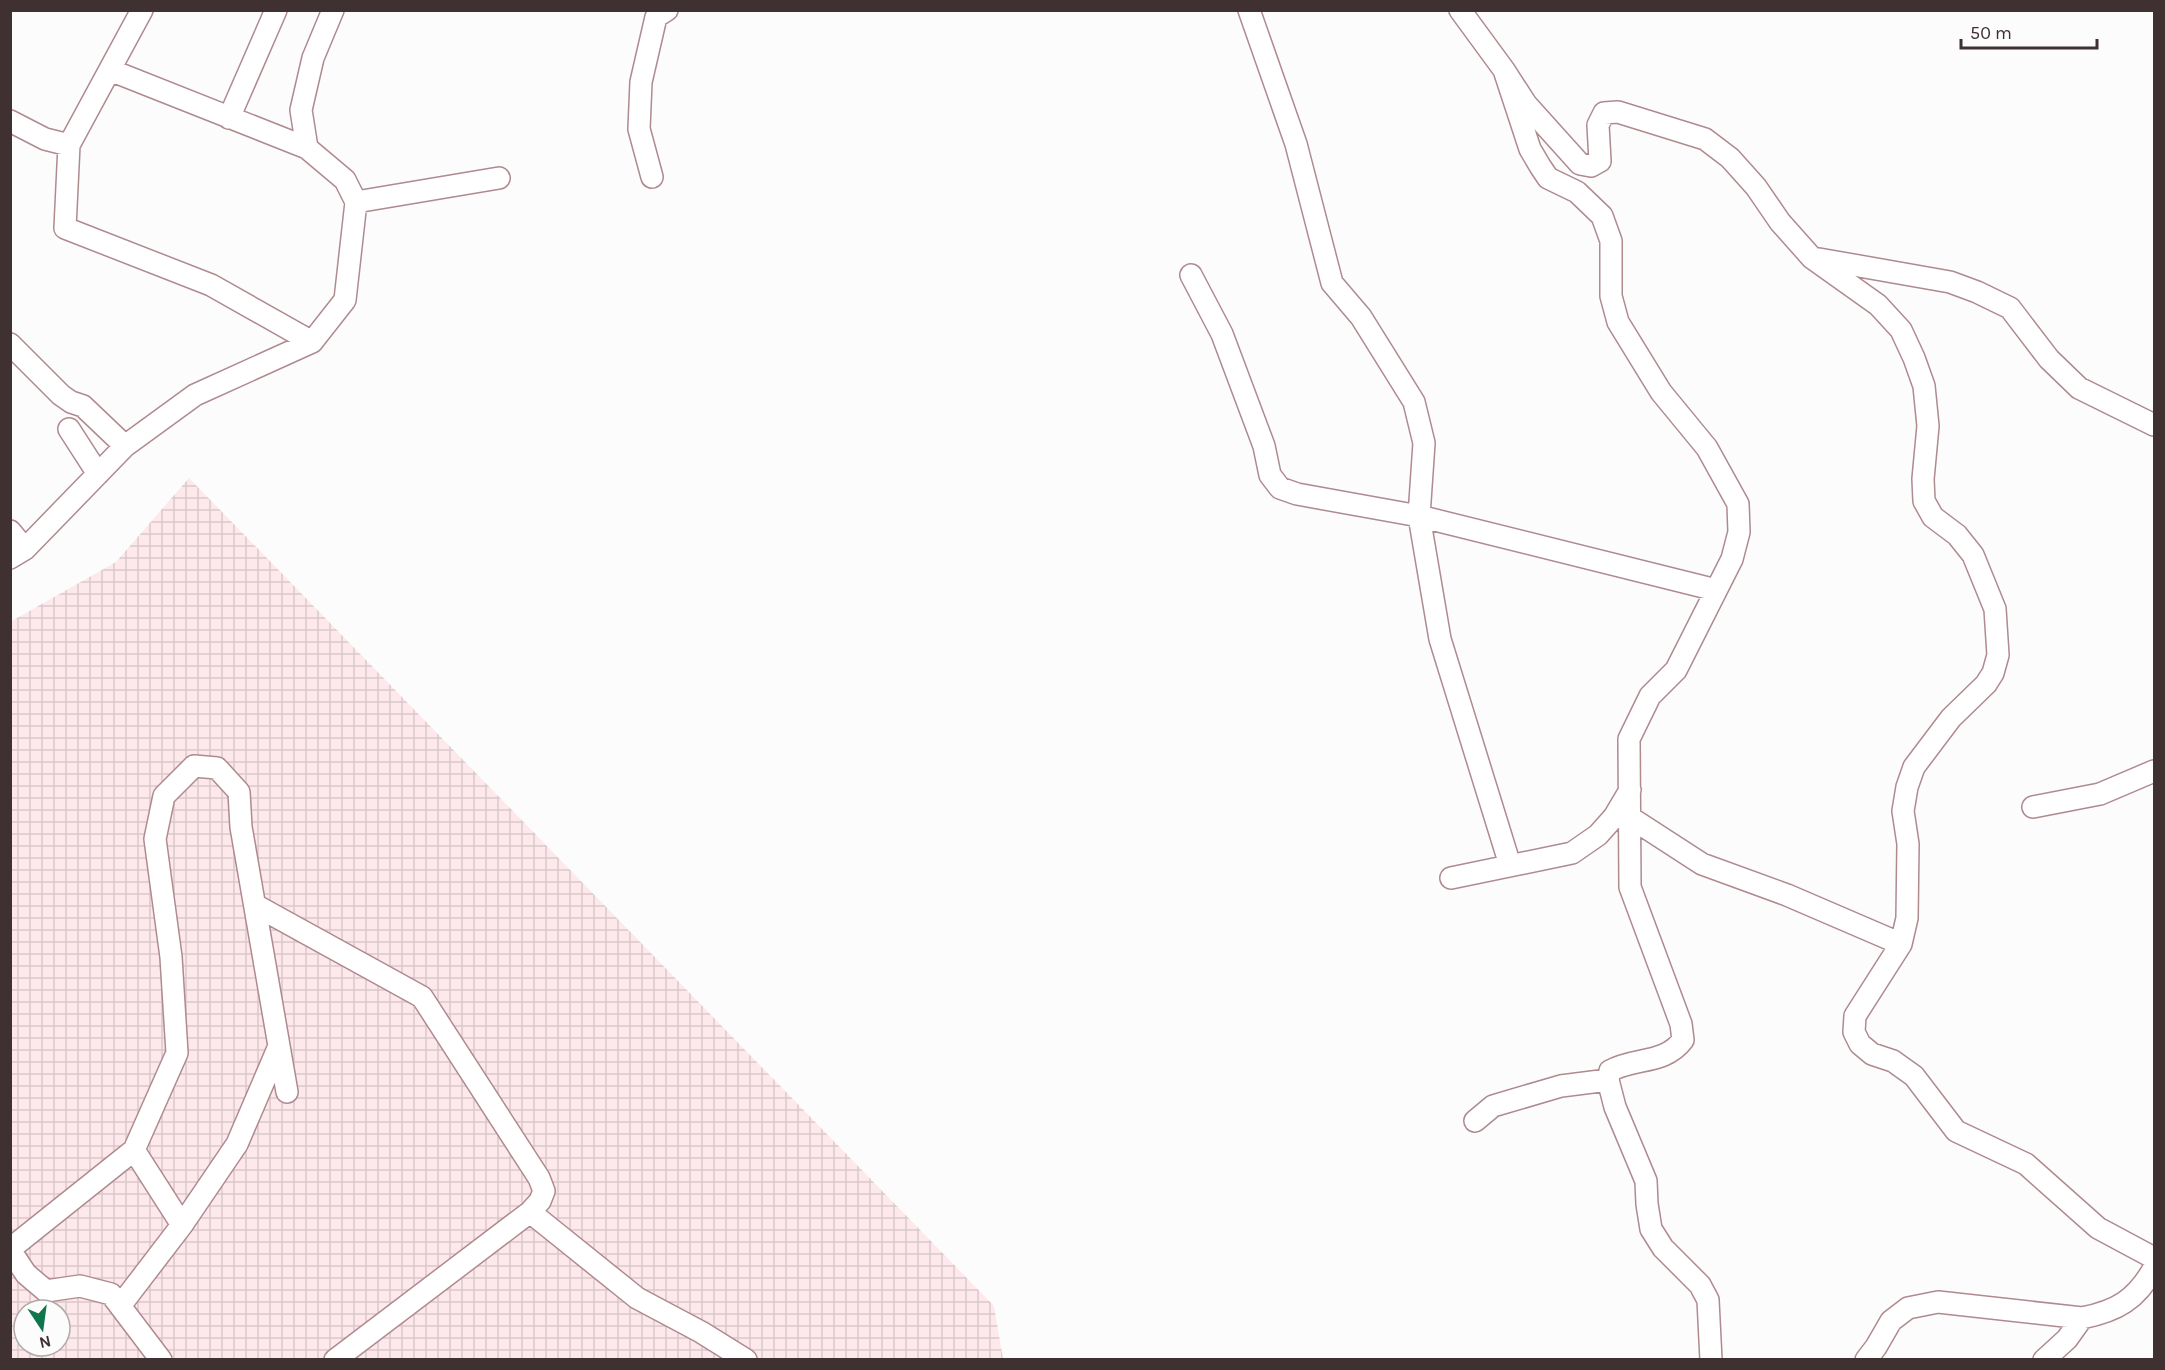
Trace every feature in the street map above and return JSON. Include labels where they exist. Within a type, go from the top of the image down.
[{"type":"street","points":[[142,10],[69,145],[65,228],[211,285],[312,342]]},
{"type":"street","points":[[230,118],[276,10]]},
{"type":"street","points":[[307,148],[301,110],[313,58],[333,10]]},
{"type":"street","points":[[652,177],[639,129],[640,82],[656,17],[667,10]]},
{"type":"street","points":[[1250,10],[1296,144],[1332,283],[1361,317],[1414,402],[1424,443],[1419,516],[1440,639],[1510,865]]},
{"type":"street","points":[[1460,10],[1526,104],[1580,164],[1591,166],[1600,160],[1598,125],[1604,113],[1618,112],[1704,139],[1730,158],[1756,186],[1780,222],[1812,258],[1878,305],[1901,330],[1924,387],[1928,426],[1923,479],[1924,501],[1933,518],[1957,535],[1973,555],[1995,609],[1998,655],[1993,673],[1986,684],[1951,718],[1914,767],[1907,787],[1903,811],[1908,844],[1907,918],[1901,944],[1855,1016],[1854,1032],[1860,1044],[1872,1054],[1893,1061],[1914,1076],[1956,1131],[2026,1164],[2098,1228],[2154,1258]]},
{"type":"street","points":[[10,531],[18,554],[125,446],[195,395],[312,342],[345,300],[356,202],[345,180],[307,148],[110,70]]},
{"type":"street","points":[[1504,70],[1530,149],[1548,178],[1577,192],[1602,216],[1611,242],[1611,296],[1618,322],[1661,392],[1707,448],[1738,504],[1739,532],[1732,559],[1676,670],[1650,696],[1629,739],[1630,887],[1681,1024],[1683,1040],[1675,1050],[1655,1059],[1616,1067],[1610,1071],[1608,1080],[1615,1107],[1646,1181],[1651,1229],[1663,1248],[1700,1285],[1708,1300],[1711,1359]]},
{"type":"street","points":[[10,121],[45,139],[69,145]]},
{"type":"street","points":[[356,202],[499,178]]},
{"type":"street","points":[[1812,258],[1950,282],[2010,308],[2049,360],[2079,388],[2154,425]]},
{"type":"street","points":[[1191,275],[1222,334],[1264,446],[1270,475],[1280,488],[1297,494],[1419,516],[1716,590]]},
{"type":"street","points":[[10,344],[61,395],[83,406],[125,446]]},
{"type":"street","points":[[69,429],[98,474]]},
{"type":"street","points":[[161,1359],[111,1294],[80,1286],[46,1291],[26,1274],[10,1250],[134,1150],[177,1053],[171,957],[155,839],[164,796],[194,766],[217,768],[239,792],[241,827],[287,1092]]},
{"type":"street","points":[[2033,807],[2100,794],[2154,771]]},
{"type":"street","points":[[1451,878],[1572,853],[1598,835],[1614,817],[1631,790]]},
{"type":"street","points":[[1631,818],[1702,864],[1787,895],[1901,944]]},
{"type":"street","points":[[255,904],[422,997],[539,1178],[544,1191],[540,1201],[530,1212],[334,1359]]},
{"type":"street","points":[[120,1306],[182,1225],[237,1144],[279,1046]]},
{"type":"street","points":[[1475,1121],[1493,1106],[1560,1086],[1608,1080]]},
{"type":"street","points":[[134,1150],[182,1225]]},
{"type":"street","points":[[530,1212],[637,1298],[747,1359]]},
{"type":"street","points":[[1866,1359],[1891,1321],[1908,1308],[1938,1302],[2082,1318],[2104,1313],[2126,1303],[2146,1283],[2154,1268]]},
{"type":"street","points":[[2044,1359],[2067,1339],[2082,1318]]},
{"type":"shaded area","points":[[189,478],[994,1306],[1003,1359],[11,1359],[10,622],[116,562]]}]
